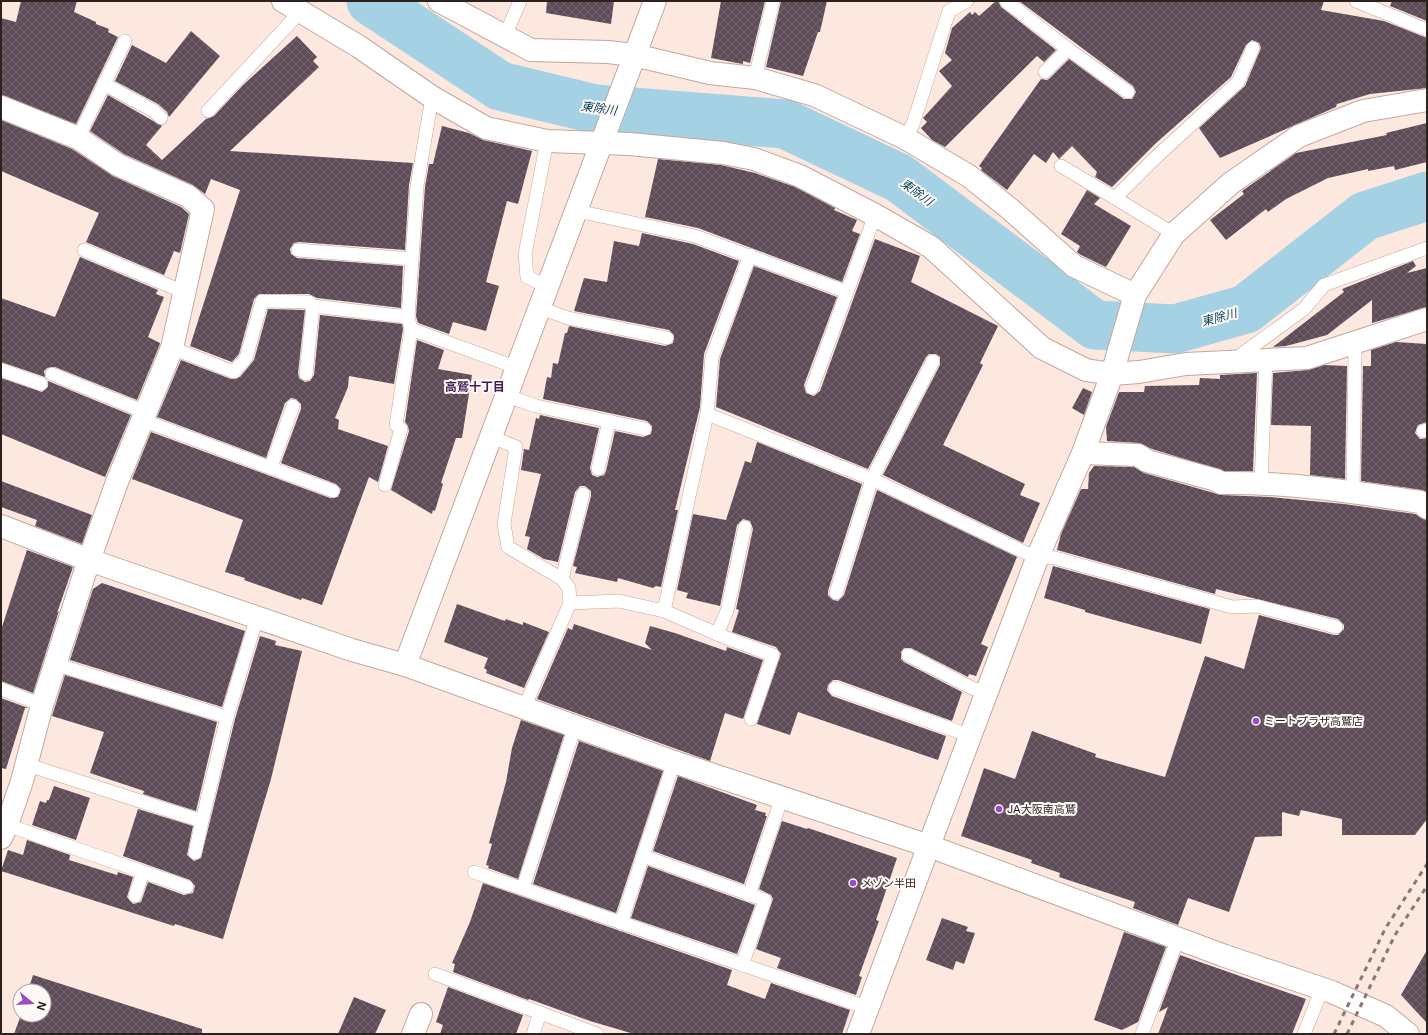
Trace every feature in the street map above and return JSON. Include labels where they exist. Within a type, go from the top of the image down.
[{"type":"street","points":[[439,1],[531,50],[608,52],[634,55],[710,73],[755,78],[814,95],[905,138],[969,176],[1010,209],[1074,266],[1135,295]]},
{"type":"street","points":[[405,665],[508,396],[655,1]]},
{"type":"street","points":[[292,6],[358,46],[432,97],[486,128],[546,141],[603,143],[723,153],[754,159],[800,176],[875,215],[931,247],[1042,348],[1086,370],[1112,374],[1139,372],[1186,364],[1234,360],[1307,358],[1352,342],[1427,319]]},
{"type":"street","points":[[858,1034],[1038,556],[1083,453],[1112,374],[1135,295],[1174,234],[1231,183],[1299,136],[1363,110],[1427,100]]},
{"type":"street","points":[[1,107],[78,138],[118,165],[188,196],[203,209],[172,348],[143,416],[89,560],[42,705],[25,764],[22,781],[3,833]]},
{"type":"street","points":[[1083,453],[1138,455],[1147,461],[1216,480],[1221,483],[1261,482],[1353,492],[1420,502],[1427,508]]},
{"type":"street","points":[[1,526],[89,560],[352,650],[405,665],[674,762],[929,846],[1178,938],[1322,989],[1386,1016],[1408,1034]]},
{"type":"street","points":[[413,1034],[421,1014]]},
{"type":"lane","points":[[505,36],[520,1]]},
{"type":"lane","points":[[755,78],[773,1]]},
{"type":"lane","points":[[905,138],[913,124],[946,6],[967,1]]},
{"type":"lane","points":[[1006,1],[1068,49],[1128,92]]},
{"type":"lane","points":[[1356,1],[1427,30]]},
{"type":"lane","points":[[208,111],[292,6]]},
{"type":"lane","points":[[78,138],[125,42]]},
{"type":"lane","points":[[1115,198],[1154,158],[1238,82],[1253,48]]},
{"type":"lane","points":[[1045,72],[1068,49]]},
{"type":"lane","points":[[104,84],[154,111],[161,118]]},
{"type":"lane","points":[[385,485],[402,429],[396,424],[409,323],[417,186],[432,97]]},
{"type":"lane","points":[[546,141],[525,254],[527,277],[549,287]]},
{"type":"lane","points":[[1062,166],[1174,234]]},
{"type":"lane","points":[[577,211],[695,236],[847,292]]},
{"type":"lane","points":[[812,388],[875,215]]},
{"type":"lane","points":[[1234,360],[1304,309],[1324,285],[1427,248]]},
{"type":"lane","points":[[84,250],[184,292]]},
{"type":"lane","points":[[298,250],[412,259]]},
{"type":"lane","points":[[664,611],[707,414],[712,357],[750,255]]},
{"type":"lane","points":[[172,348],[234,372],[246,358],[262,301],[309,302],[313,306],[409,323],[518,368]]},
{"type":"lane","points":[[306,374],[313,306]]},
{"type":"lane","points":[[540,308],[568,318],[667,338]]},
{"type":"lane","points":[[1352,342],[1356,354],[1353,492]]},
{"type":"lane","points":[[1261,482],[1266,358]]},
{"type":"lane","points":[[836,594],[872,479],[933,361]]},
{"type":"lane","points":[[1,370],[41,384]]},
{"type":"lane","points":[[52,374],[143,416],[333,491]]},
{"type":"lane","points":[[508,396],[536,406],[645,429]]},
{"type":"lane","points":[[271,467],[293,406]]},
{"type":"lane","points":[[707,414],[872,479],[1026,552],[1038,556],[1055,558],[1232,607],[1257,606],[1336,627]]},
{"type":"lane","points":[[598,469],[609,421]]},
{"type":"lane","points":[[492,437],[516,447],[504,524],[508,547],[562,579],[570,588],[570,603],[524,708]]},
{"type":"lane","points":[[562,579],[583,494]]},
{"type":"lane","points":[[717,634],[727,611],[746,527]]},
{"type":"lane","points":[[570,603],[619,601],[664,611],[717,634],[773,655],[752,718]]},
{"type":"lane","points":[[196,853],[202,821],[227,717],[257,617]]},
{"type":"lane","points":[[908,655],[986,694]]},
{"type":"lane","points":[[55,664],[227,717]]},
{"type":"lane","points":[[835,688],[971,736]]},
{"type":"lane","points":[[1,689],[42,705]]},
{"type":"lane","points":[[523,888],[575,726]]},
{"type":"lane","points":[[621,923],[674,762]]},
{"type":"lane","points":[[25,764],[202,821]]},
{"type":"lane","points":[[749,895],[782,797]]},
{"type":"lane","points":[[3,833],[144,872],[187,887]]},
{"type":"lane","points":[[643,856],[765,900],[742,965]]},
{"type":"lane","points":[[135,896],[144,872]]},
{"type":"lane","points":[[474,872],[868,1008]]},
{"type":"lane","points":[[1142,1034],[1178,938]]},
{"type":"lane","points":[[435,974],[597,1034]]},
{"type":"lane","points":[[1304,1034],[1322,989]]},
{"type":"lane","points":[[533,1034],[540,1013]]},
{"type":"building","points":[[21,1],[77,1],[74,12],[109,29],[108,32],[118,37],[76,124],[1,95],[1,18],[16,22]]},
{"type":"building","points":[[547,1],[614,1],[611,24],[546,13]]},
{"type":"building","points":[[721,1],[765,1],[750,63],[743,61],[743,64],[711,58]]},
{"type":"building","points":[[781,1],[827,1],[820,32],[818,32],[803,76],[766,67]]},
{"type":"building","points":[[996,1],[998,1],[1001,7],[1056,50],[1044,62],[1037,56],[945,147],[932,140],[921,128],[927,122],[923,118],[952,86],[939,71],[952,60],[945,53],[952,28],[970,12],[972,15],[975,12],[979,16]]},
{"type":"building","points":[[1019,1],[1324,1],[1321,10],[1384,21],[1427,38],[1427,88],[1370,94],[1337,104],[1336,107],[1220,158],[1199,128],[1245,86],[1261,48],[1259,43],[1252,40],[1246,45],[1231,77],[1156,143],[1112,187],[1095,177],[1097,172],[1072,146],[1059,159],[1053,152],[1046,163],[1034,154],[1007,190],[981,170],[982,168],[979,166],[1041,79],[1047,80],[1050,78],[1069,59],[1124,99],[1132,99],[1136,92],[1133,86]]},
{"type":"building","points":[[1392,1],[1427,1],[1427,21],[1390,6]]},
{"type":"building","points":[[191,31],[220,56],[169,117],[167,112],[158,104],[115,81],[132,45],[166,63]]},
{"type":"building","points":[[297,36],[317,57],[313,61],[319,67],[230,151],[413,163],[409,185],[405,250],[299,242],[294,243],[290,249],[291,254],[297,258],[403,266],[401,308],[317,298],[309,294],[259,294],[254,299],[239,354],[232,362],[190,346],[240,190],[211,179],[205,194],[193,185],[124,154],[90,131],[108,95],[162,126],[146,145],[162,160],[206,119],[214,116],[243,85]]},
{"type":"building","points":[[1,120],[72,149],[113,176],[181,207],[189,214],[180,253],[174,251],[164,275],[86,242],[99,213],[1,171]]},
{"type":"building","points":[[1427,123],[1427,162],[1395,170],[1394,166],[1368,171],[1368,169],[1328,178],[1286,199],[1268,212],[1266,209],[1226,240],[1210,220],[1244,194],[1242,191],[1296,153],[1387,135],[1386,133]]},
{"type":"building","points":[[442,126],[469,133],[483,140],[532,151],[518,204],[507,201],[486,282],[499,286],[486,331],[453,322],[449,334],[418,323],[416,316],[425,187],[429,164],[433,164]]},
{"type":"building","points":[[658,159],[721,165],[755,173],[795,187],[835,208],[834,210],[857,220],[852,231],[860,234],[842,282],[698,228],[645,217]]},
{"type":"building","points":[[1087,190],[1100,198],[1094,204],[1131,226],[1106,267],[1081,255],[1077,252],[1080,246],[1061,234]]},
{"type":"building","points":[[642,233],[693,244],[739,261],[704,354],[700,407],[675,510],[678,510],[661,587],[656,586],[653,588],[618,578],[617,582],[575,573],[577,567],[573,566],[591,496],[591,491],[585,486],[580,486],[575,492],[558,562],[544,559],[527,549],[530,537],[525,536],[541,474],[521,470],[524,449],[529,450],[536,418],[539,419],[540,415],[599,428],[590,468],[592,475],[597,477],[604,475],[606,471],[615,431],[643,437],[651,434],[652,426],[647,421],[543,399],[547,377],[551,378],[553,363],[558,364],[565,333],[567,333],[569,326],[665,346],[673,343],[674,335],[669,330],[574,311],[584,278],[607,282],[614,241],[639,246]]},
{"type":"building","points":[[875,239],[920,256],[911,282],[998,326],[980,363],[983,365],[943,445],[1025,484],[1020,495],[1040,503],[1023,543],[883,475],[940,365],[940,357],[936,354],[929,354],[926,357],[868,469],[716,407],[720,359],[754,266],[837,297],[804,385],[806,393],[814,396],[820,391]]},
{"type":"building","points":[[80,257],[158,290],[156,294],[164,297],[148,337],[160,344],[137,400],[55,367],[47,368],[44,371],[45,377],[1,362],[1,298],[55,317]]},
{"type":"building","points":[[1413,261],[1416,266],[1407,273],[1427,268],[1427,307],[1372,323],[1372,300],[1327,335],[1286,346],[1273,347],[1344,292],[1342,289]]},
{"type":"building","points":[[268,309],[305,310],[298,373],[299,378],[305,382],[310,381],[314,375],[320,315],[402,324],[403,329],[394,384],[349,376],[348,387],[335,418],[339,420],[338,429],[388,446],[378,482],[369,477],[322,605],[302,598],[301,600],[244,580],[245,578],[225,572],[243,520],[132,479],[151,432],[330,498],[338,497],[341,489],[336,484],[281,463],[301,409],[301,404],[296,399],[291,398],[285,403],[266,458],[157,417],[181,360],[231,379],[240,377],[254,360]]},
{"type":"building","points":[[417,340],[444,350],[438,369],[472,375],[462,438],[456,438],[441,483],[443,484],[435,511],[433,510],[432,514],[391,490],[409,431],[405,422]]},
{"type":"building","points":[[1396,342],[1427,344],[1427,422],[1418,425],[1415,433],[1420,439],[1427,438],[1427,492],[1361,481],[1363,366],[1371,366],[1371,350]]},
{"type":"building","points":[[1324,365],[1347,366],[1345,479],[1310,475],[1311,426],[1271,425],[1273,373],[1308,370]]},
{"type":"building","points":[[1257,373],[1253,471],[1224,471],[1152,449],[1139,443],[1107,441],[1106,427],[1119,392],[1144,392],[1145,386],[1199,385],[1200,378],[1220,379],[1220,375]]},
{"type":"building","points":[[1,378],[42,392],[48,387],[48,381],[131,415],[105,477],[1,434]]},
{"type":"building","points":[[1083,388],[1092,392],[1084,415],[1072,408]]},
{"type":"building","points":[[757,442],[862,484],[828,591],[828,595],[833,600],[838,601],[844,595],[877,490],[1017,557],[981,644],[988,647],[976,676],[969,674],[968,677],[911,648],[904,648],[901,652],[901,659],[904,662],[962,692],[952,721],[838,680],[833,680],[828,685],[827,690],[832,696],[946,736],[938,760],[798,712],[790,735],[757,724],[781,654],[776,647],[732,632],[739,610],[736,609],[753,529],[750,521],[743,519],[737,525],[720,606],[686,598],[688,593],[677,590],[693,514],[726,520],[745,461],[751,463]]},
{"type":"building","points":[[1094,466],[1134,467],[1144,473],[1221,495],[1270,497],[1344,504],[1415,514],[1427,520],[1427,819],[1415,835],[1342,835],[1342,819],[1301,810],[1299,816],[1282,812],[1282,836],[1255,837],[1229,912],[1188,898],[1178,925],[1133,908],[1135,902],[1059,877],[1060,873],[1031,863],[1032,860],[961,836],[984,768],[1015,779],[1032,731],[1096,754],[1095,757],[1165,777],[1205,656],[1244,669],[1259,615],[1334,635],[1338,635],[1344,629],[1344,625],[1338,619],[1216,589],[1215,594],[1057,550],[1061,534],[1081,489],[1088,489],[1089,473]]},
{"type":"building","points":[[1,481],[92,515],[82,544],[35,526],[37,520],[1,507]]},
{"type":"building","points":[[27,550],[73,567],[57,613],[59,611],[33,693],[1,681],[1,630]]},
{"type":"building","points":[[1053,566],[1210,609],[1201,644],[1085,612],[1085,610],[1044,598]]},
{"type":"building","points":[[102,583],[245,631],[222,707],[70,660],[93,589]]},
{"type":"building","points":[[457,604],[505,621],[506,619],[523,625],[523,622],[549,632],[524,688],[486,673],[487,670],[484,668],[488,658],[444,642]]},
{"type":"building","points":[[574,624],[652,650],[645,643],[650,626],[726,651],[727,647],[763,660],[743,719],[725,713],[710,761],[537,699],[568,628],[572,630]]},
{"type":"building","points":[[260,636],[276,641],[275,645],[302,651],[271,779],[223,939],[175,924],[174,926],[1,871],[8,850],[23,855],[27,840],[70,855],[69,860],[117,875],[118,872],[133,877],[127,897],[133,904],[141,902],[148,882],[184,895],[193,893],[195,886],[190,880],[123,856],[138,809],[193,826],[187,855],[194,861],[201,858],[235,719]]},
{"type":"building","points":[[65,675],[217,722],[196,811],[143,794],[144,791],[90,773],[104,732],[52,716]]},
{"type":"building","points":[[1,698],[28,708],[25,708],[6,769],[1,768]]},
{"type":"building","points":[[521,720],[564,735],[518,879],[488,868],[489,866],[486,865],[492,844],[489,843],[506,782],[512,748]]},
{"type":"building","points":[[579,741],[663,771],[616,913],[533,884]]},
{"type":"building","points":[[678,776],[757,805],[755,810],[766,813],[765,816],[767,816],[744,884],[653,851]]},
{"type":"building","points":[[54,786],[90,798],[76,840],[32,825],[40,801],[46,803],[47,800],[49,800]]},
{"type":"building","points":[[782,821],[807,829],[808,828],[897,858],[876,920],[879,921],[859,976],[862,977],[856,995],[777,968],[781,958],[756,949],[773,899],[771,895],[759,889]]},
{"type":"building","points":[[648,866],[755,905],[737,954],[631,918]]},
{"type":"building","points":[[483,883],[732,970],[727,985],[765,999],[771,983],[850,1010],[842,1034],[634,1034],[590,1021],[529,999],[528,1000],[453,972],[455,964],[452,963],[470,922]]},
{"type":"building","points":[[942,918],[968,927],[966,931],[975,933],[964,964],[956,961],[953,970],[926,960]]},
{"type":"building","points":[[1124,932],[1166,947],[1138,1022],[1122,1030],[1094,1020]]},
{"type":"building","points":[[1427,950],[1427,1023],[1401,995]]},
{"type":"building","points":[[1180,955],[1306,999],[1292,1034],[1158,1034],[1168,1007],[1159,1012]]},
{"type":"building","points":[[33,975],[202,1029],[202,1034],[14,1034],[18,1023],[52,1023],[52,983],[30,983]]},
{"type":"building","points":[[448,987],[523,1015],[516,1034],[440,1034],[443,1025],[436,1022]]},
{"type":"building","points":[[354,997],[386,1010],[375,1034],[338,1034]]},
{"type":"waterway","name":"東除川","points":[[371,1],[500,86],[595,109],[785,124],[899,178],[1095,325],[1175,329],[1246,309],[1365,216],[1427,196]]},
{"type":"railway","points":[[1334,1034],[1385,929],[1427,864]]},
{"type":"railway","points":[[1347,1034],[1395,935],[1427,886]]},
{"type":"place","name":"ミートプラザ高鷲店","points":[[1256,721]]},
{"type":"place","name":"JA大阪南高鷲","points":[[999,809]]},
{"type":"place","name":"メゾン半田","points":[[853,883]]},
{"type":"district","name":"高鷲十丁目","points":[[475,386]]}]
